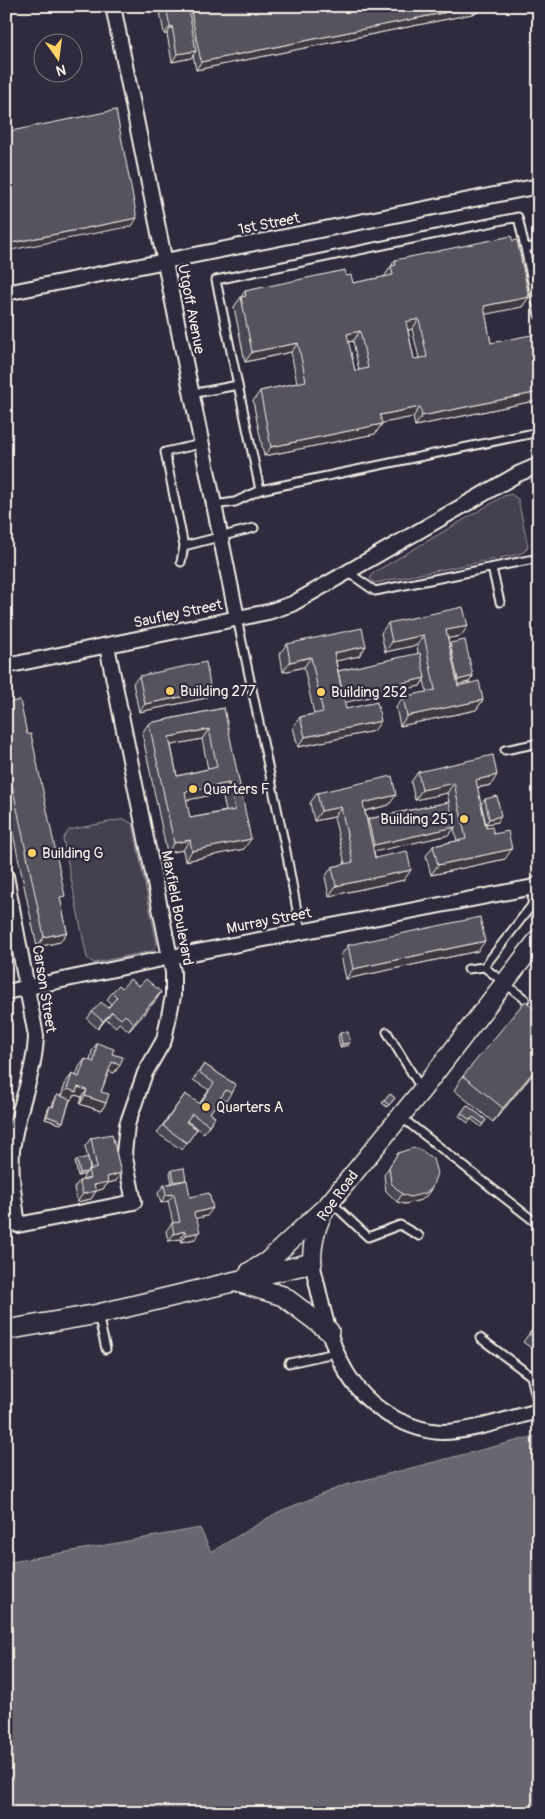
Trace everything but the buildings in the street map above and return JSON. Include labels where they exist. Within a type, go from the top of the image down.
[{"type":"main road","points":[[233,1281],[267,1262],[329,1204]]},
{"type":"main road","points":[[6,1330],[98,1314],[312,1263]]},
{"type":"main road","points":[[233,1281],[283,1296],[329,1331]]},
{"type":"street","name":"Utgoff Avenue","points":[[113,6],[237,618]]},
{"type":"street","name":"1st Street","points":[[6,293],[539,186]]},
{"type":"street","name":"Saufley Street","points":[[6,666],[268,612],[292,604],[349,573],[518,474],[539,465]]},
{"type":"street","name":"Maxfield Boulevard","points":[[18,1225],[134,1202],[124,1153],[126,1125],[145,1073],[164,1040],[174,996],[171,957],[106,646]]},
{"type":"street","name":"Carson Street","points":[[6,876],[36,1036],[35,1056],[14,1136],[11,1162],[18,1225]]},
{"type":"street","name":"Murray Street","points":[[6,992],[171,957],[537,886]]},
{"type":"street","name":"Roe Road","points":[[312,1263],[312,1242],[316,1226],[329,1204],[422,1090],[539,938]]},
{"type":"street","points":[[312,1263],[335,1353],[353,1384],[367,1400],[386,1414],[411,1426],[441,1432],[539,1410]]},
{"type":"lane","points":[[260,490],[216,280],[518,217],[539,315]]},
{"type":"lane","points":[[525,248],[539,246]]},
{"type":"lane","points":[[191,394],[238,385]]},
{"type":"lane","points":[[214,506],[235,502],[260,490],[539,432]]},
{"type":"lane","points":[[181,562],[184,546],[165,452],[201,444]]},
{"type":"lane","points":[[184,546],[220,535],[254,528]]},
{"type":"lane","points":[[349,573],[375,591],[534,559]]},
{"type":"lane","points":[[492,568],[500,602]]},
{"type":"lane","points":[[237,618],[301,932]]},
{"type":"lane","points":[[505,750],[539,743]]},
{"type":"lane","points":[[468,969],[484,967],[532,905],[537,886]]},
{"type":"lane","points":[[484,967],[525,999]]},
{"type":"lane","points":[[387,1032],[422,1090]]},
{"type":"lane","points":[[400,1116],[539,1225]]},
{"type":"lane","points":[[329,1204],[368,1237],[400,1225],[419,1236]]},
{"type":"lane","points":[[98,1314],[106,1349]]},
{"type":"lane","points":[[480,1338],[531,1376],[539,1410]]},
{"type":"lane","points":[[289,1363],[335,1353]]},
{"type":"shaded area","points":[[511,494],[518,499],[528,546],[525,551],[520,554],[375,583],[370,579],[373,573],[504,496]]},
{"type":"shaded area","points":[[124,819],[133,824],[157,944],[152,951],[94,963],[87,958],[63,839],[69,830]]},
{"type":"shaded area","points":[[539,1435],[539,1813],[6,1813],[6,1563],[200,1528],[211,1552],[278,1512],[345,1485]]},
{"type":"place","name":"Building 277","points":[[170,691]]},
{"type":"place","name":"Building 252","points":[[321,692]]},
{"type":"place","name":"Quarters F","points":[[193,789]]},
{"type":"place","name":"Building 251","points":[[464,819]]},
{"type":"place","name":"Building G","points":[[32,853]]},
{"type":"place","name":"Quarters A","points":[[206,1107]]}]
